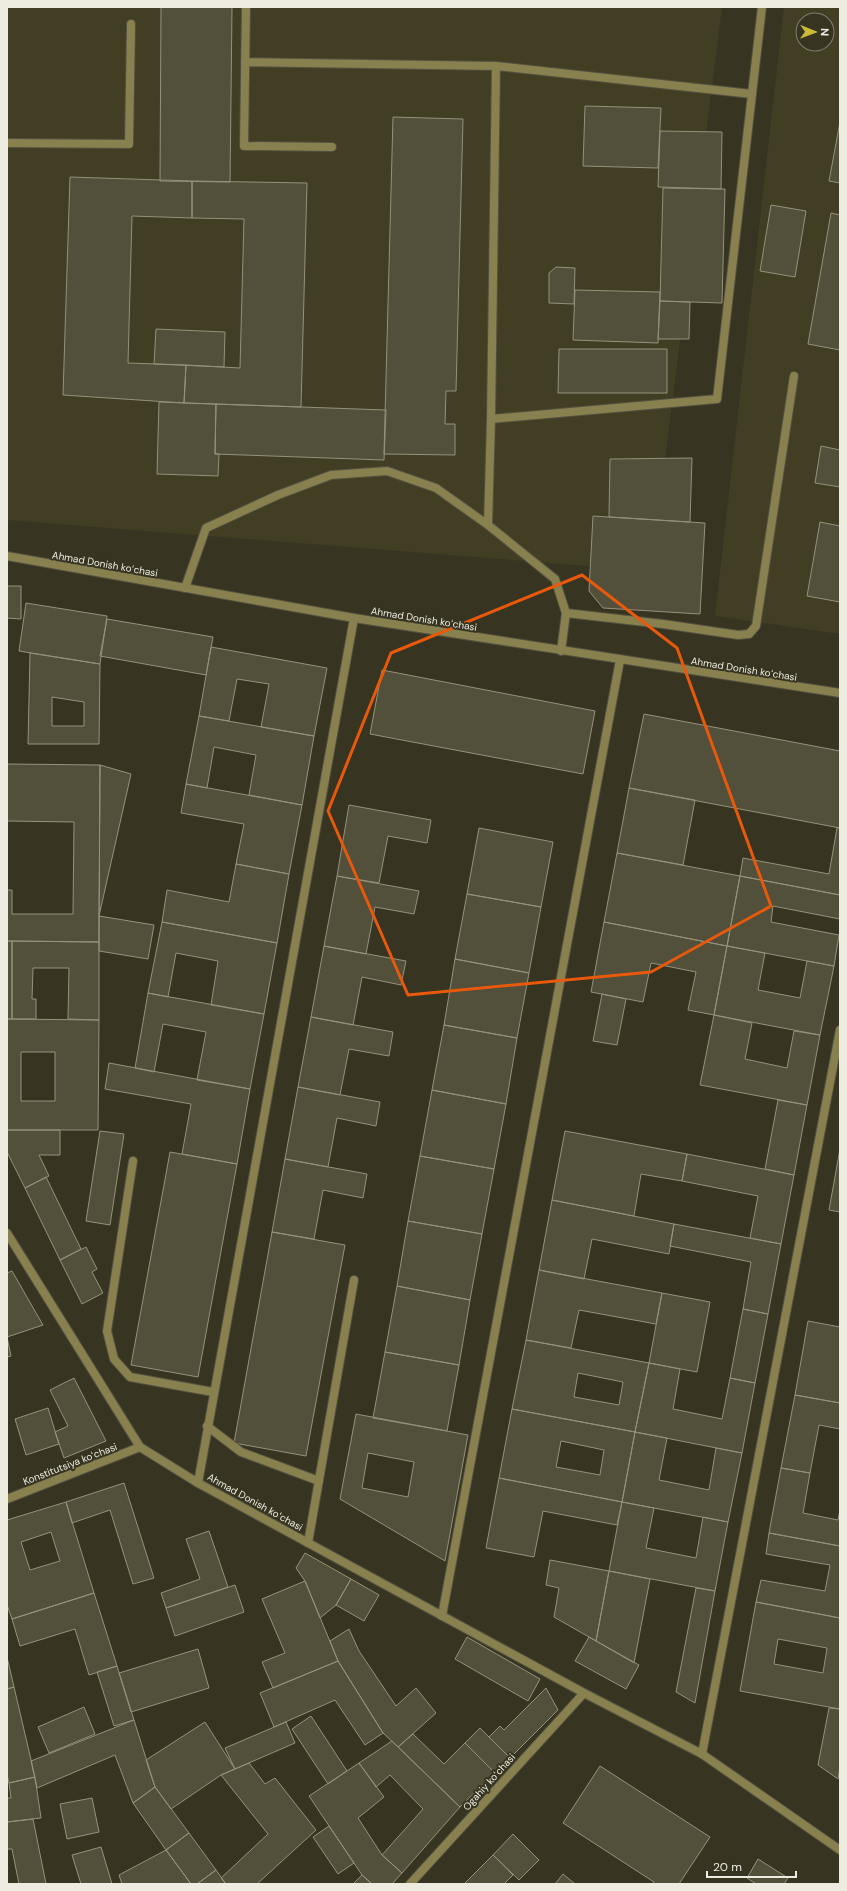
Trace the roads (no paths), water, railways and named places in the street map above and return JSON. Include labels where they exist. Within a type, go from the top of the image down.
[{"type":"street","points":[[246,7],[244,146],[332,147]]},
{"type":"street","points":[[490,419],[717,399],[762,7]]},
{"type":"street","points":[[7,143],[129,144],[131,24]]},
{"type":"street","points":[[245,62],[496,66],[752,94]]},
{"type":"street","points":[[488,525],[496,66]]},
{"type":"street","points":[[566,613],[663,624],[738,635],[749,634],[756,626],[794,376]]},
{"type":"street","points":[[185,588],[206,528],[278,495],[331,475],[386,471],[436,488],[488,525],[555,579],[566,613],[561,651]]},
{"type":"street","name":"Ahmad Donish koʻchasi","points":[[7,556],[354,618],[840,693]]},
{"type":"street","points":[[198,1483],[213,1392],[354,618]]},
{"type":"street","points":[[442,1616],[620,660]]},
{"type":"street","points":[[702,1754],[840,1030]]},
{"type":"street","points":[[133,1161],[107,1331],[114,1359],[130,1378],[213,1392]]},
{"type":"street","name":"Ahmad Donish koʻchasi","points":[[7,1233],[140,1447],[198,1483],[584,1693],[702,1754],[840,1850]]},
{"type":"street","points":[[308,1542],[354,1280]]},
{"type":"street","points":[[207,1426],[240,1452],[319,1481]]},
{"type":"street","name":"Konstitutsiya koʻchasi","points":[[7,1499],[140,1447]]},
{"type":"street","name":"Ogahiy koʻchasi","points":[[410,1884],[584,1693]]}]
